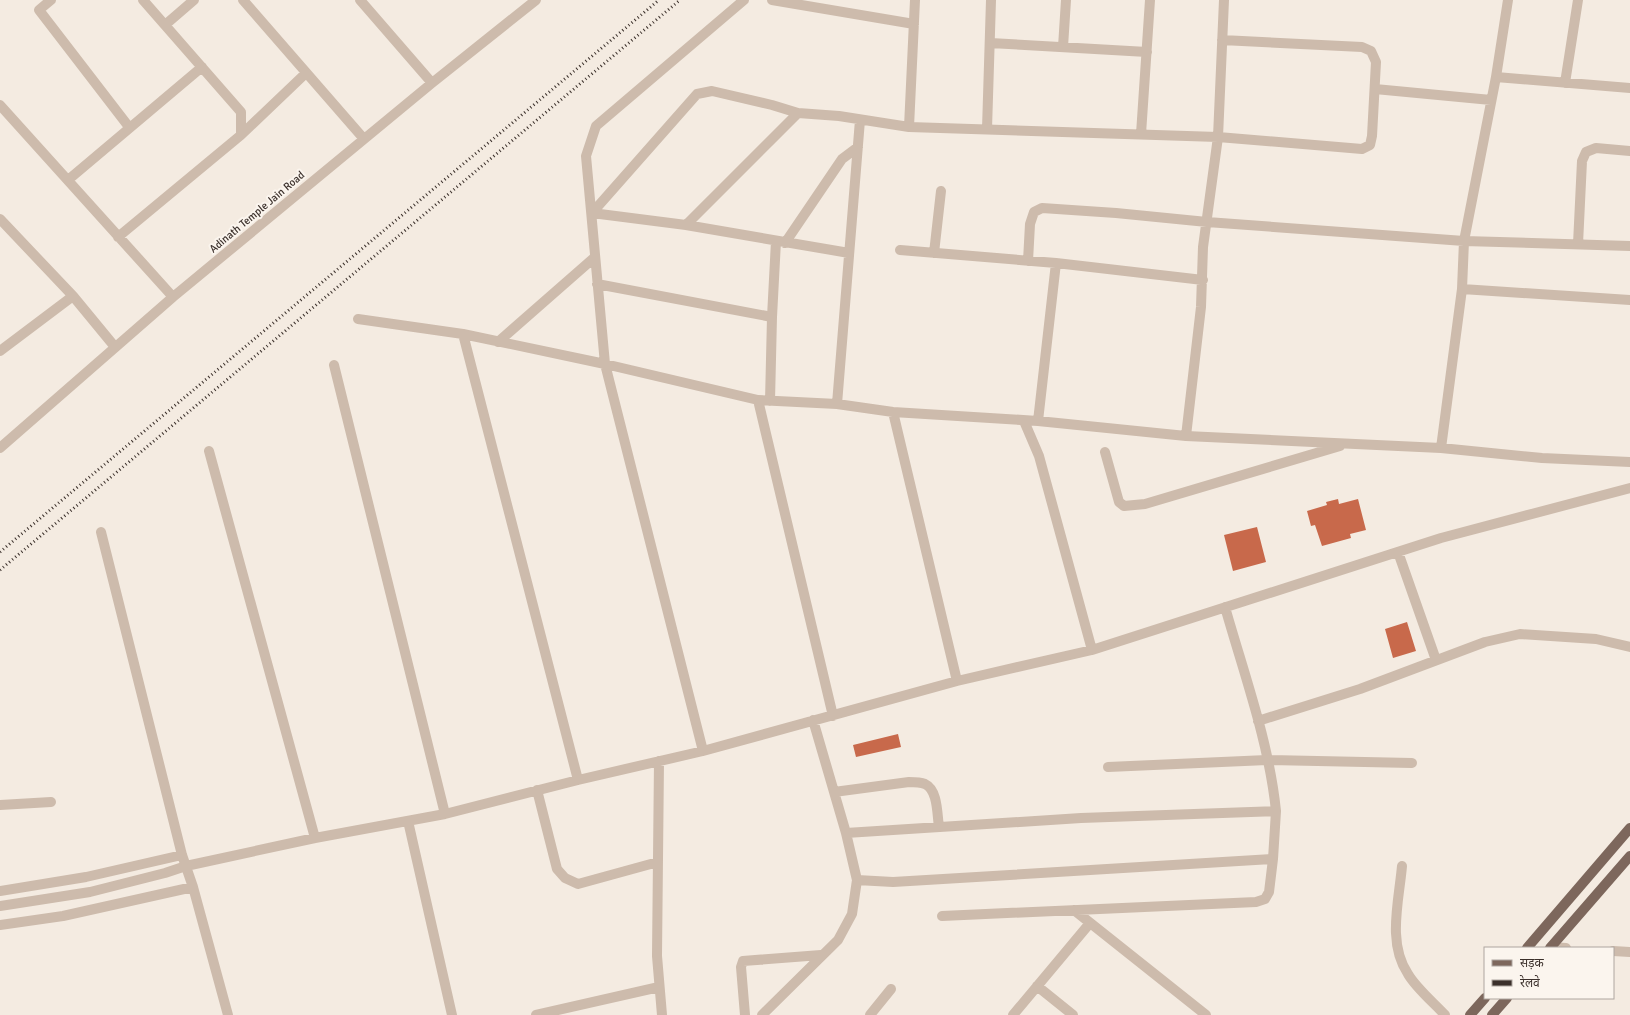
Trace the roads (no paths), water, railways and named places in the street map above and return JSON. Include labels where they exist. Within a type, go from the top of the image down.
[{"type":"main road","points":[[1528,947],[1630,828]]},
{"type":"main road","points":[[1552,947],[1630,856]]},
{"type":"main road","points":[[1470,1015],[1484,999]]},
{"type":"main road","points":[[1492,1015],[1506,999]]},
{"type":"street","points":[[51,0],[39,10],[129,127]]},
{"type":"street","points":[[143,0],[240,112],[241,135]]},
{"type":"street","points":[[165,25],[194,0]]},
{"type":"street","points":[[243,0],[364,140]]},
{"type":"street","points":[[360,0],[432,83]]},
{"type":"street","name":"Adinath Temple Jain Road","points":[[0,448],[173,297],[432,83],[536,0]]},
{"type":"street","points":[[703,750],[605,364],[586,156],[596,126],[744,0]]},
{"type":"street","points":[[772,0],[914,24]]},
{"type":"street","points":[[909,127],[915,0]]},
{"type":"street","points":[[987,129],[991,0]]},
{"type":"street","points":[[1063,47],[1066,0]]},
{"type":"street","points":[[1142,134],[1150,0]]},
{"type":"street","points":[[1186,436],[1203,280],[1203,247],[1218,137],[1224,0]]},
{"type":"street","points":[[1441,448],[1462,289],[1464,241],[1496,77],[1508,0]]},
{"type":"street","points":[[1565,83],[1578,0]]},
{"type":"street","points":[[592,213],[697,94],[712,91],[772,105],[798,113],[839,116],[909,127],[1218,137],[1362,149],[1370,145],[1372,136],[1376,62],[1371,51],[1362,47],[1222,40]]},
{"type":"street","points":[[990,43],[1146,52]]},
{"type":"street","points":[[68,180],[202,67]]},
{"type":"street","points":[[118,237],[241,135],[306,73]]},
{"type":"street","points":[[1496,77],[1630,88]]},
{"type":"street","points":[[1375,89],[1491,100]]},
{"type":"street","points":[[0,105],[173,297]]},
{"type":"street","points":[[686,225],[798,113]]},
{"type":"street","points":[[837,404],[860,120]]},
{"type":"street","points":[[770,401],[772,317],[781,242],[842,159],[858,147]]},
{"type":"street","points":[[1578,244],[1582,161],[1586,152],[1596,148],[1630,151]]},
{"type":"street","points":[[934,252],[941,191]]},
{"type":"street","points":[[1028,261],[1030,224],[1034,212],[1042,208],[1116,212],[1207,222],[1464,241],[1630,246]]},
{"type":"street","points":[[592,213],[686,225],[849,253]]},
{"type":"street","points":[[0,219],[73,296],[115,347]]},
{"type":"street","points":[[900,250],[1056,263],[1203,280]]},
{"type":"street","points":[[498,342],[595,257]]},
{"type":"street","points":[[1038,421],[1056,263]]},
{"type":"street","points":[[597,284],[772,317]]},
{"type":"street","points":[[1462,289],[1630,300]]},
{"type":"street","points":[[0,351],[73,296]]},
{"type":"street","points":[[358,319],[463,334],[605,364],[758,400],[837,404],[893,412],[1038,421],[1186,436],[1441,448],[1542,458],[1630,462]]},
{"type":"street","points":[[463,334],[578,780]]},
{"type":"street","points":[[334,365],[445,814]]},
{"type":"street","points":[[758,400],[833,716]]},
{"type":"street","points":[[893,412],[957,681]]},
{"type":"street","points":[[1024,421],[1039,456],[1092,650]]},
{"type":"street","points":[[1105,452],[1119,502],[1124,506],[1144,504],[1346,444]]},
{"type":"street","points":[[209,451],[315,838]]},
{"type":"street","points":[[0,906],[90,892],[165,873],[186,866],[315,838],[445,814],[703,750],[833,716],[957,681],[1092,650],[1441,538],[1630,488]]},
{"type":"street","points":[[101,532],[182,856],[193,886],[228,1015]]},
{"type":"street","points":[[1398,552],[1436,660]]},
{"type":"street","points":[[942,916],[1256,902],[1265,899],[1269,892],[1273,859],[1276,811],[1274,788],[1258,721],[1225,607]]},
{"type":"street","points":[[1258,721],[1360,690],[1485,642],[1520,634],[1596,639],[1630,647]]},
{"type":"street","points":[[762,1015],[821,955],[838,940],[852,914],[857,880],[846,833],[813,720]]},
{"type":"street","points":[[1108,767],[1267,760],[1412,762]]},
{"type":"street","points":[[660,761],[657,956],[662,1015]]},
{"type":"street","points":[[834,792],[909,782],[921,782],[926,784],[934,792],[939,827]]},
{"type":"street","points":[[537,790],[557,869],[565,878],[578,884],[658,862]]},
{"type":"street","points":[[0,805],[51,802]]},
{"type":"street","points":[[846,833],[1080,818],[1276,811]]},
{"type":"street","points":[[408,821],[452,1015]]},
{"type":"street","points":[[0,891],[86,877],[182,856]]},
{"type":"street","points":[[857,880],[893,882],[1273,859]]},
{"type":"street","points":[[1402,866],[1395,932],[1399,956],[1408,975],[1445,1015]]},
{"type":"street","points":[[0,925],[63,916],[193,886]]},
{"type":"street","points":[[1074,910],[1206,1015]]},
{"type":"street","points":[[1013,1015],[1090,923]]},
{"type":"street","points":[[1614,951],[1630,952]]},
{"type":"street","points":[[745,1015],[741,967],[743,961],[821,955]]},
{"type":"street","points":[[1037,986],[1073,1015]]},
{"type":"street","points":[[536,1015],[660,987]]},
{"type":"street","points":[[870,1015],[891,989]]},
{"type":"railway","points":[[0,552],[659,0]]},
{"type":"railway","points":[[0,570],[680,0]]}]
